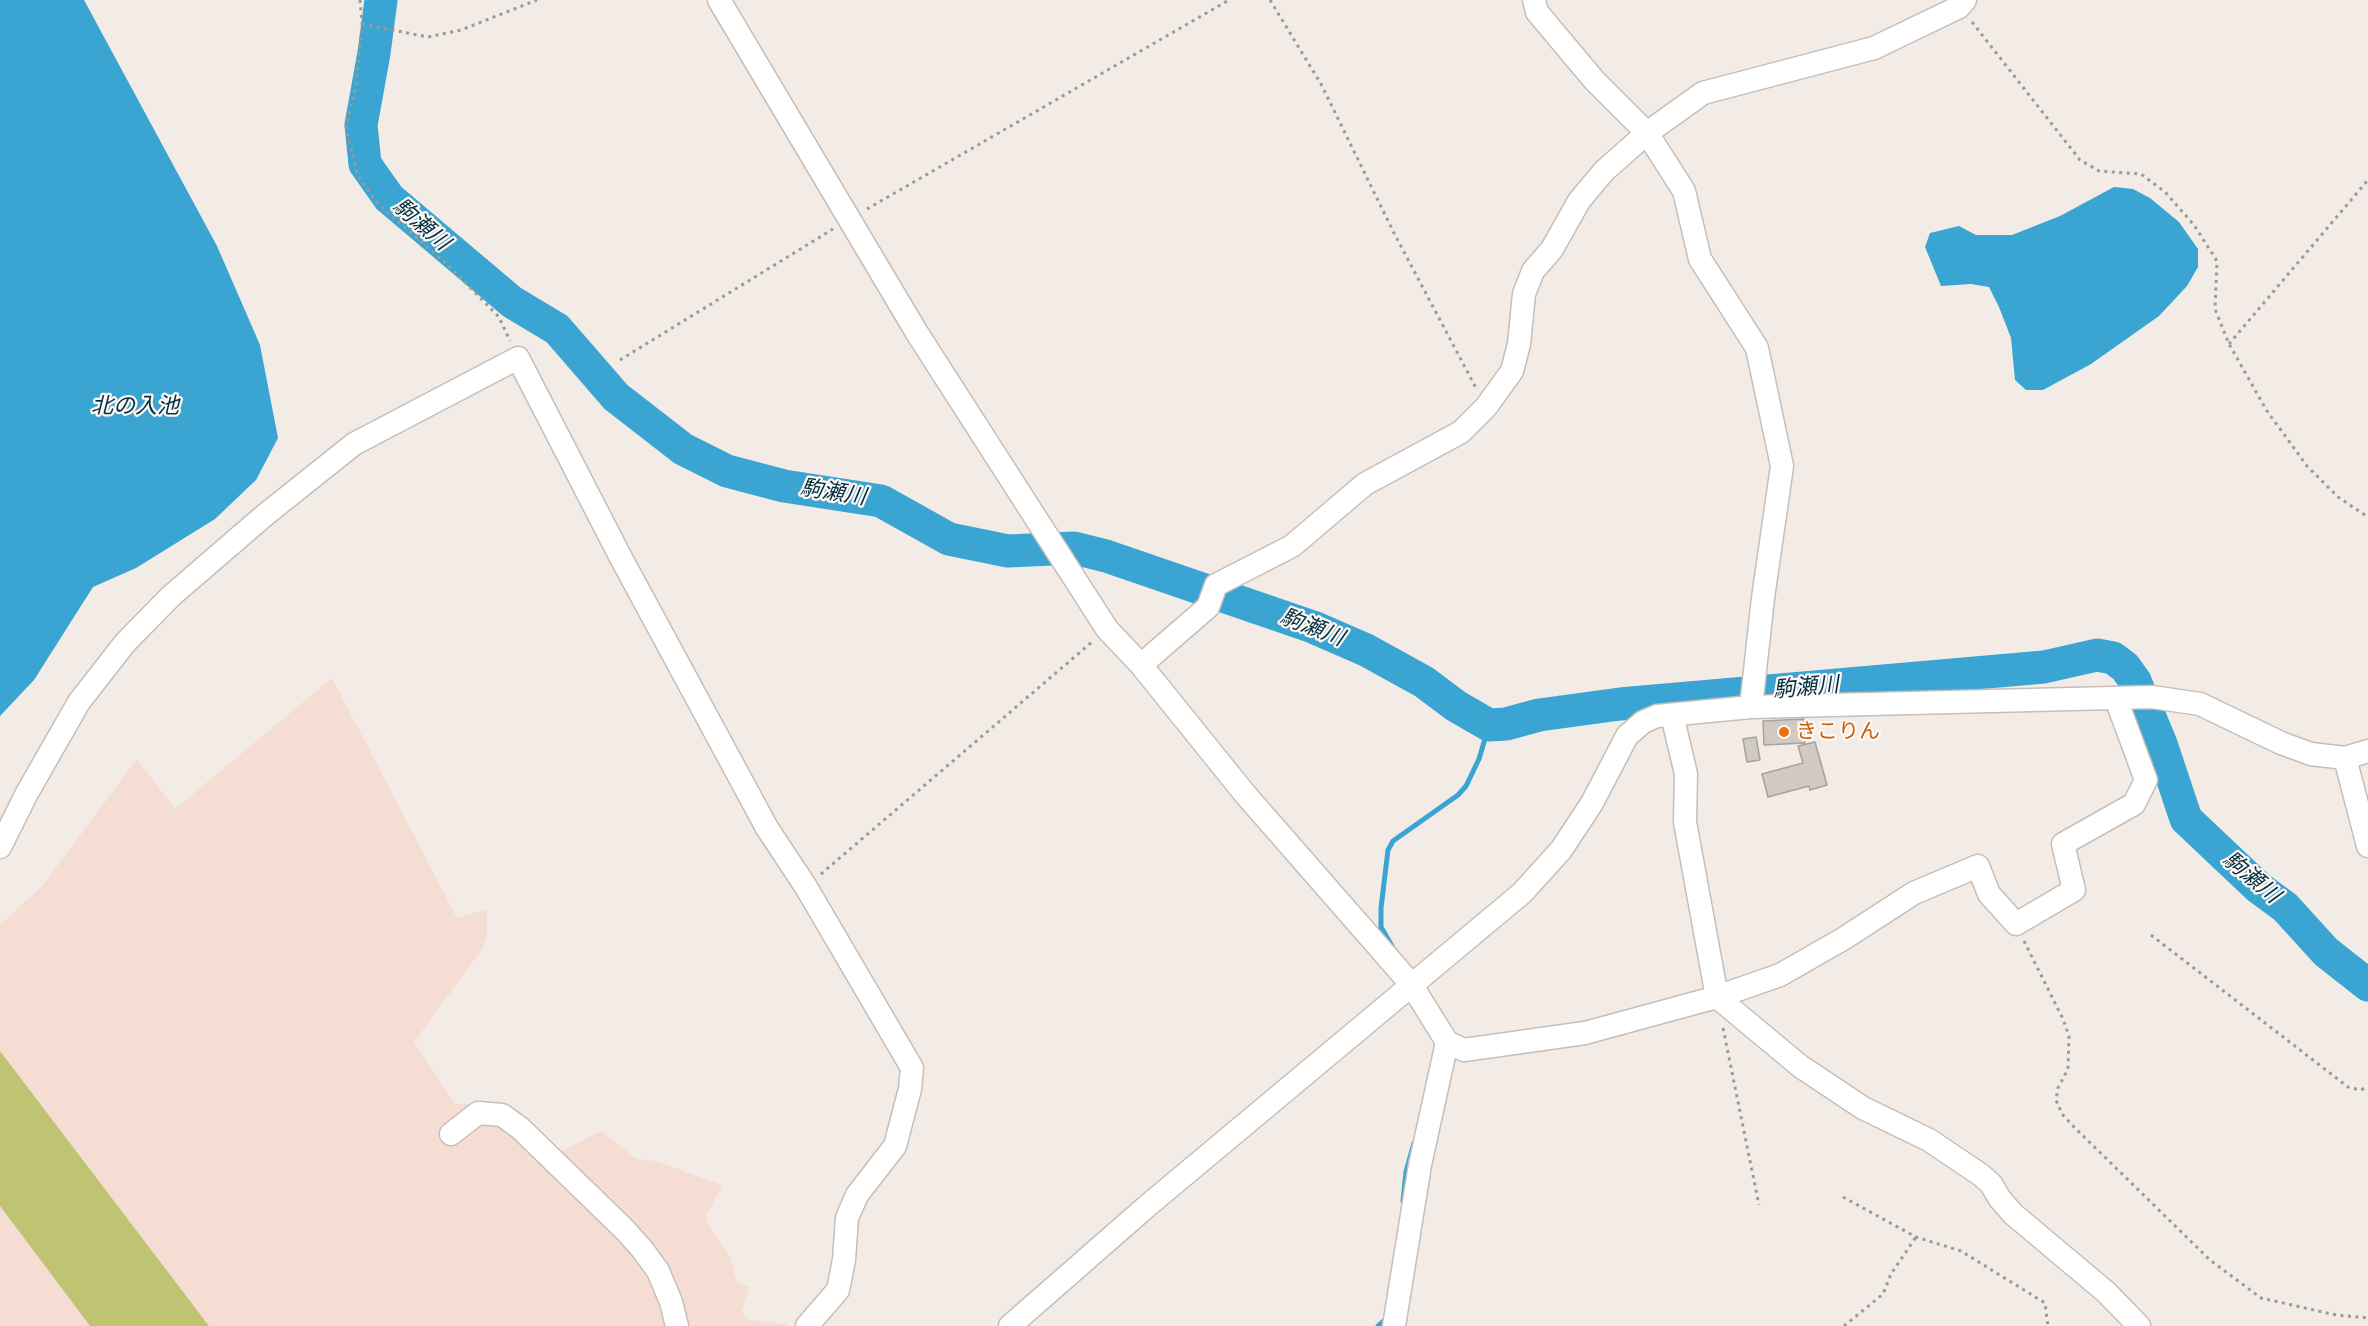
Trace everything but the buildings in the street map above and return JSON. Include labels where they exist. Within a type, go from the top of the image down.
[{"type":"street","points":[[719,0],[917,333],[1107,629],[1141,664],[1245,794],[1411,984],[1447,1042],[1464,1050],[1585,1033],[1717,997],[1780,975],[1843,939],[1914,893],[1978,866],[1989,894],[2016,924],[2074,890],[2063,844],[2134,804],[2146,780],[2121,699]]},
{"type":"street","points":[[1534,0],[1537,12],[1587,71],[1647,132],[1684,191],[1700,259],[1756,348],[1782,466],[1763,598],[1751,707]]},
{"type":"street","points":[[1141,664],[1208,607],[1212,595],[1292,546],[1365,484],[1461,432],[1486,407],[1512,371],[1519,344],[1524,294],[1533,271],[1552,249],[1579,201],[1604,171],[1647,132],[1703,93],[1874,48],[1959,2]]},
{"type":"street","points":[[0,847],[27,793],[79,702],[125,642],[171,596],[265,515],[354,444],[518,358],[620,556],[767,828],[806,887],[912,1068],[910,1089],[895,1146],[857,1194],[847,1218],[844,1260],[838,1290],[807,1326]]},
{"type":"street","points":[[1010,1326],[1146,1207],[1522,893],[1561,850],[1592,803],[1627,736],[1643,722],[1657,716],[1751,707],[2152,697],[2200,704],[2311,754],[2345,758],[2368,751]]},
{"type":"street","points":[[1672,715],[1686,774],[1685,822],[1717,997],[1800,1066],[1863,1108],[1929,1140],[1981,1175],[1991,1184],[2013,1214],[2106,1292],[2139,1326]]},
{"type":"street","points":[[2345,758],[2368,846]]},
{"type":"street","points":[[1394,1326],[1420,1165],[1447,1042]]},
{"type":"street","points":[[451,1134],[478,1113],[502,1115],[520,1128],[642,1249],[658,1271],[671,1302],[677,1326]]},
{"type":"path","points":[[360,0],[362,24],[356,86],[346,127],[358,176],[378,204],[450,267],[499,317],[518,358]]},
{"type":"path","points":[[362,24],[420,36],[439,34],[461,30],[537,0]]},
{"type":"path","points":[[620,360],[849,219],[1229,0]]},
{"type":"path","points":[[1270,0],[1321,84],[1394,232],[1486,407]]},
{"type":"path","points":[[1959,2],[2080,160],[2099,171],[2141,174],[2165,192],[2194,225],[2217,261],[2215,309],[2229,344],[2267,411],[2307,466],[2338,497],[2368,517]]},
{"type":"path","points":[[2229,344],[2368,180]]},
{"type":"path","points":[[806,887],[1107,629]]},
{"type":"path","points":[[2016,924],[2063,1019],[2069,1036],[2068,1069],[2058,1088],[2056,1100],[2062,1114],[2210,1260],[2261,1298],[2336,1315],[2368,1318]]},
{"type":"path","points":[[2151,935],[2348,1087],[2361,1090],[2368,1087]]},
{"type":"path","points":[[1717,997],[1760,1205]]},
{"type":"path","points":[[1843,1197],[1916,1237],[1961,1251],[2045,1303],[2048,1326]]},
{"type":"path","points":[[1844,1326],[1883,1294],[1891,1274],[1916,1237]]},
{"type":"shaded area","points":[[332,678],[457,918],[487,909],[487,936],[483,948],[414,1042],[455,1104],[495,1103],[509,1106],[558,1153],[601,1131],[637,1159],[656,1161],[722,1185],[706,1216],[708,1224],[729,1255],[737,1282],[749,1287],[742,1311],[749,1320],[787,1324],[786,1326],[209,1326],[0,1051],[0,925],[43,885],[137,759],[175,809]]},
{"type":"shaded area","points":[[0,1206],[90,1326],[0,1326]]},
{"type":"green space","points":[[0,1051],[209,1326],[90,1326],[0,1206]]},
{"type":"water","name":"北の入池","points":[[0,0],[84,0],[217,246],[260,345],[278,438],[256,480],[215,519],[136,568],[93,587],[34,680],[0,716]]},
{"type":"water","points":[[2114,187],[2133,189],[2150,198],[2179,222],[2198,249],[2198,267],[2187,286],[2159,316],[2091,364],[2043,390],[2026,390],[2015,380],[2011,338],[1989,287],[1971,284],[1941,286],[1925,247],[1930,233],[1959,226],[1976,235],[2012,235],[2060,216]]},
{"type":"waterway","name":"駒瀬川","points":[[381,0],[361,125],[365,164],[389,198],[512,302],[557,329],[616,397],[683,449],[727,471],[784,486],[881,501],[949,539],[1008,551],[1074,548],[1106,556],[1313,627],[1366,650],[1424,682],[1456,706],[1489,725],[1506,724],[1539,715],[1620,704],[2044,667],[2097,655],[2113,658],[2125,667],[2135,681],[2161,744],[2186,819],[2259,888],[2285,907],[2326,952],[2368,985]]},
{"type":"waterway","points":[[1392,946],[1381,927],[1388,850],[1393,841],[1458,795],[1466,786],[1479,759],[1489,725]]},
{"type":"waterway","points":[[1403,1201],[1406,1172],[1414,1143]]},
{"type":"waterway","points":[[1378,1326],[1388,1317]]},
{"type":"place","name":"きこりん","points":[[1784,732]]}]
